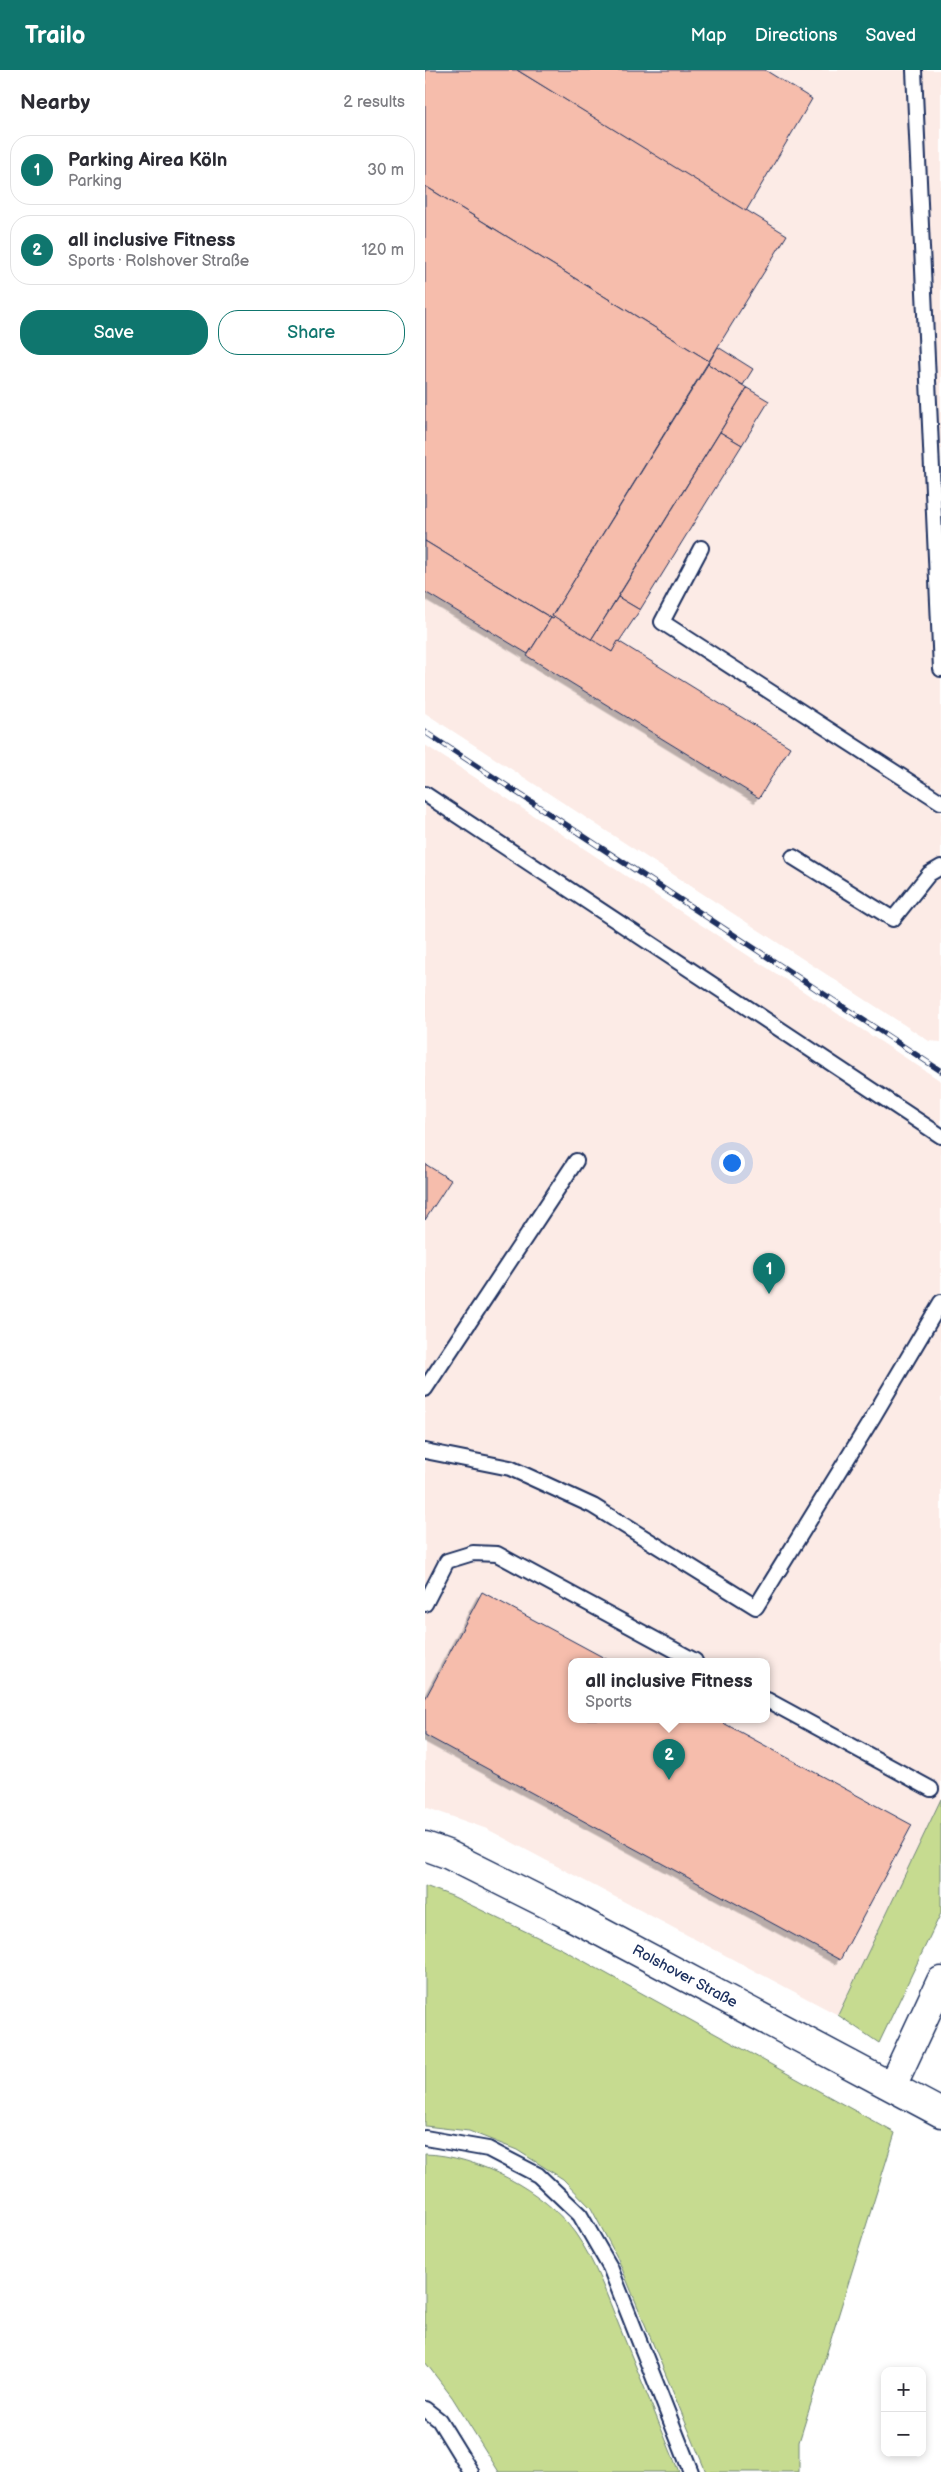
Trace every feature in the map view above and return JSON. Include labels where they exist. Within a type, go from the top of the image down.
[{"type":"street","name":"Rolshover Straße","points":[[425,1846],[447,1854],[569,1915],[941,2113]]},
{"type":"street","points":[[891,2086],[941,1981]]},
{"type":"lane","points":[[914,70],[941,669]]},
{"type":"lane","points":[[701,548],[662,622],[941,802]]},
{"type":"lane","points":[[425,794],[941,1136]]},
{"type":"lane","points":[[793,857],[893,919],[929,874],[941,867]]},
{"type":"lane","points":[[425,1390],[576,1161]]},
{"type":"lane","points":[[425,1451],[510,1468],[593,1506],[756,1607],[941,1302]]},
{"type":"lane","points":[[425,1604],[447,1561],[473,1553],[497,1554],[689,1658]]},
{"type":"lane","points":[[770,1702],[931,1789]]},
{"type":"lane","points":[[425,2138],[488,2149],[538,2175],[580,2216],[609,2267],[691,2472]]},
{"type":"lane","points":[[425,2409],[439,2420],[471,2472]]},
{"type":"shaded area","points":[[425,70],[941,70],[941,1042],[929,1041],[425,713]]},
{"type":"shaded area","points":[[425,745],[941,1081],[941,1799],[838,2015],[487,1829],[425,1807]]},
{"type":"green space","points":[[941,1799],[941,1913],[879,2043],[838,2015]]},
{"type":"green space","points":[[425,1886],[452,1896],[560,1948],[895,2133],[799,2442],[799,2472],[706,2472],[618,2259],[591,2208],[563,2179],[517,2150],[469,2131],[425,2126]]},
{"type":"green space","points":[[425,2154],[466,2161],[508,2178],[546,2203],[575,2233],[589,2255],[600,2279],[679,2472],[499,2472],[452,2397],[425,2362]]},
{"type":"building","points":[[425,70],[517,70],[787,235],[709,361],[425,186]]},
{"type":"building","points":[[517,70],[765,70],[812,99],[746,211]]},
{"type":"building","points":[[425,186],[709,361],[552,616],[555,617],[553,619],[425,541]]},
{"type":"building","points":[[718,347],[753,369],[743,385],[708,364]]},
{"type":"building","points":[[708,364],[747,388],[591,640],[552,616]]},
{"type":"building","points":[[747,388],[769,401],[742,445],[720,432]]},
{"type":"building","points":[[720,432],[742,445],[640,610],[618,597]]},
{"type":"building","points":[[425,541],[551,618],[528,654],[425,592]]},
{"type":"building","points":[[618,597],[640,610],[612,652],[591,640]]},
{"type":"building","points":[[555,617],[612,652],[618,641],[790,747],[759,798],[527,656],[551,618]]},
{"type":"building","points":[[425,1164],[451,1180],[425,1220]]},
{"type":"building","points":[[482,1592],[604,1658],[568,1658],[568,1723],[723,1723],[912,1825],[840,1960],[425,1735],[425,1699]]},
{"type":"railway","points":[[425,732],[941,1071]]},
{"type":"place","name":"Parking Airea Köln","points":[[769,1294]]},
{"type":"place","name":"all inclusive Fitness","points":[[669,1780]]}]
